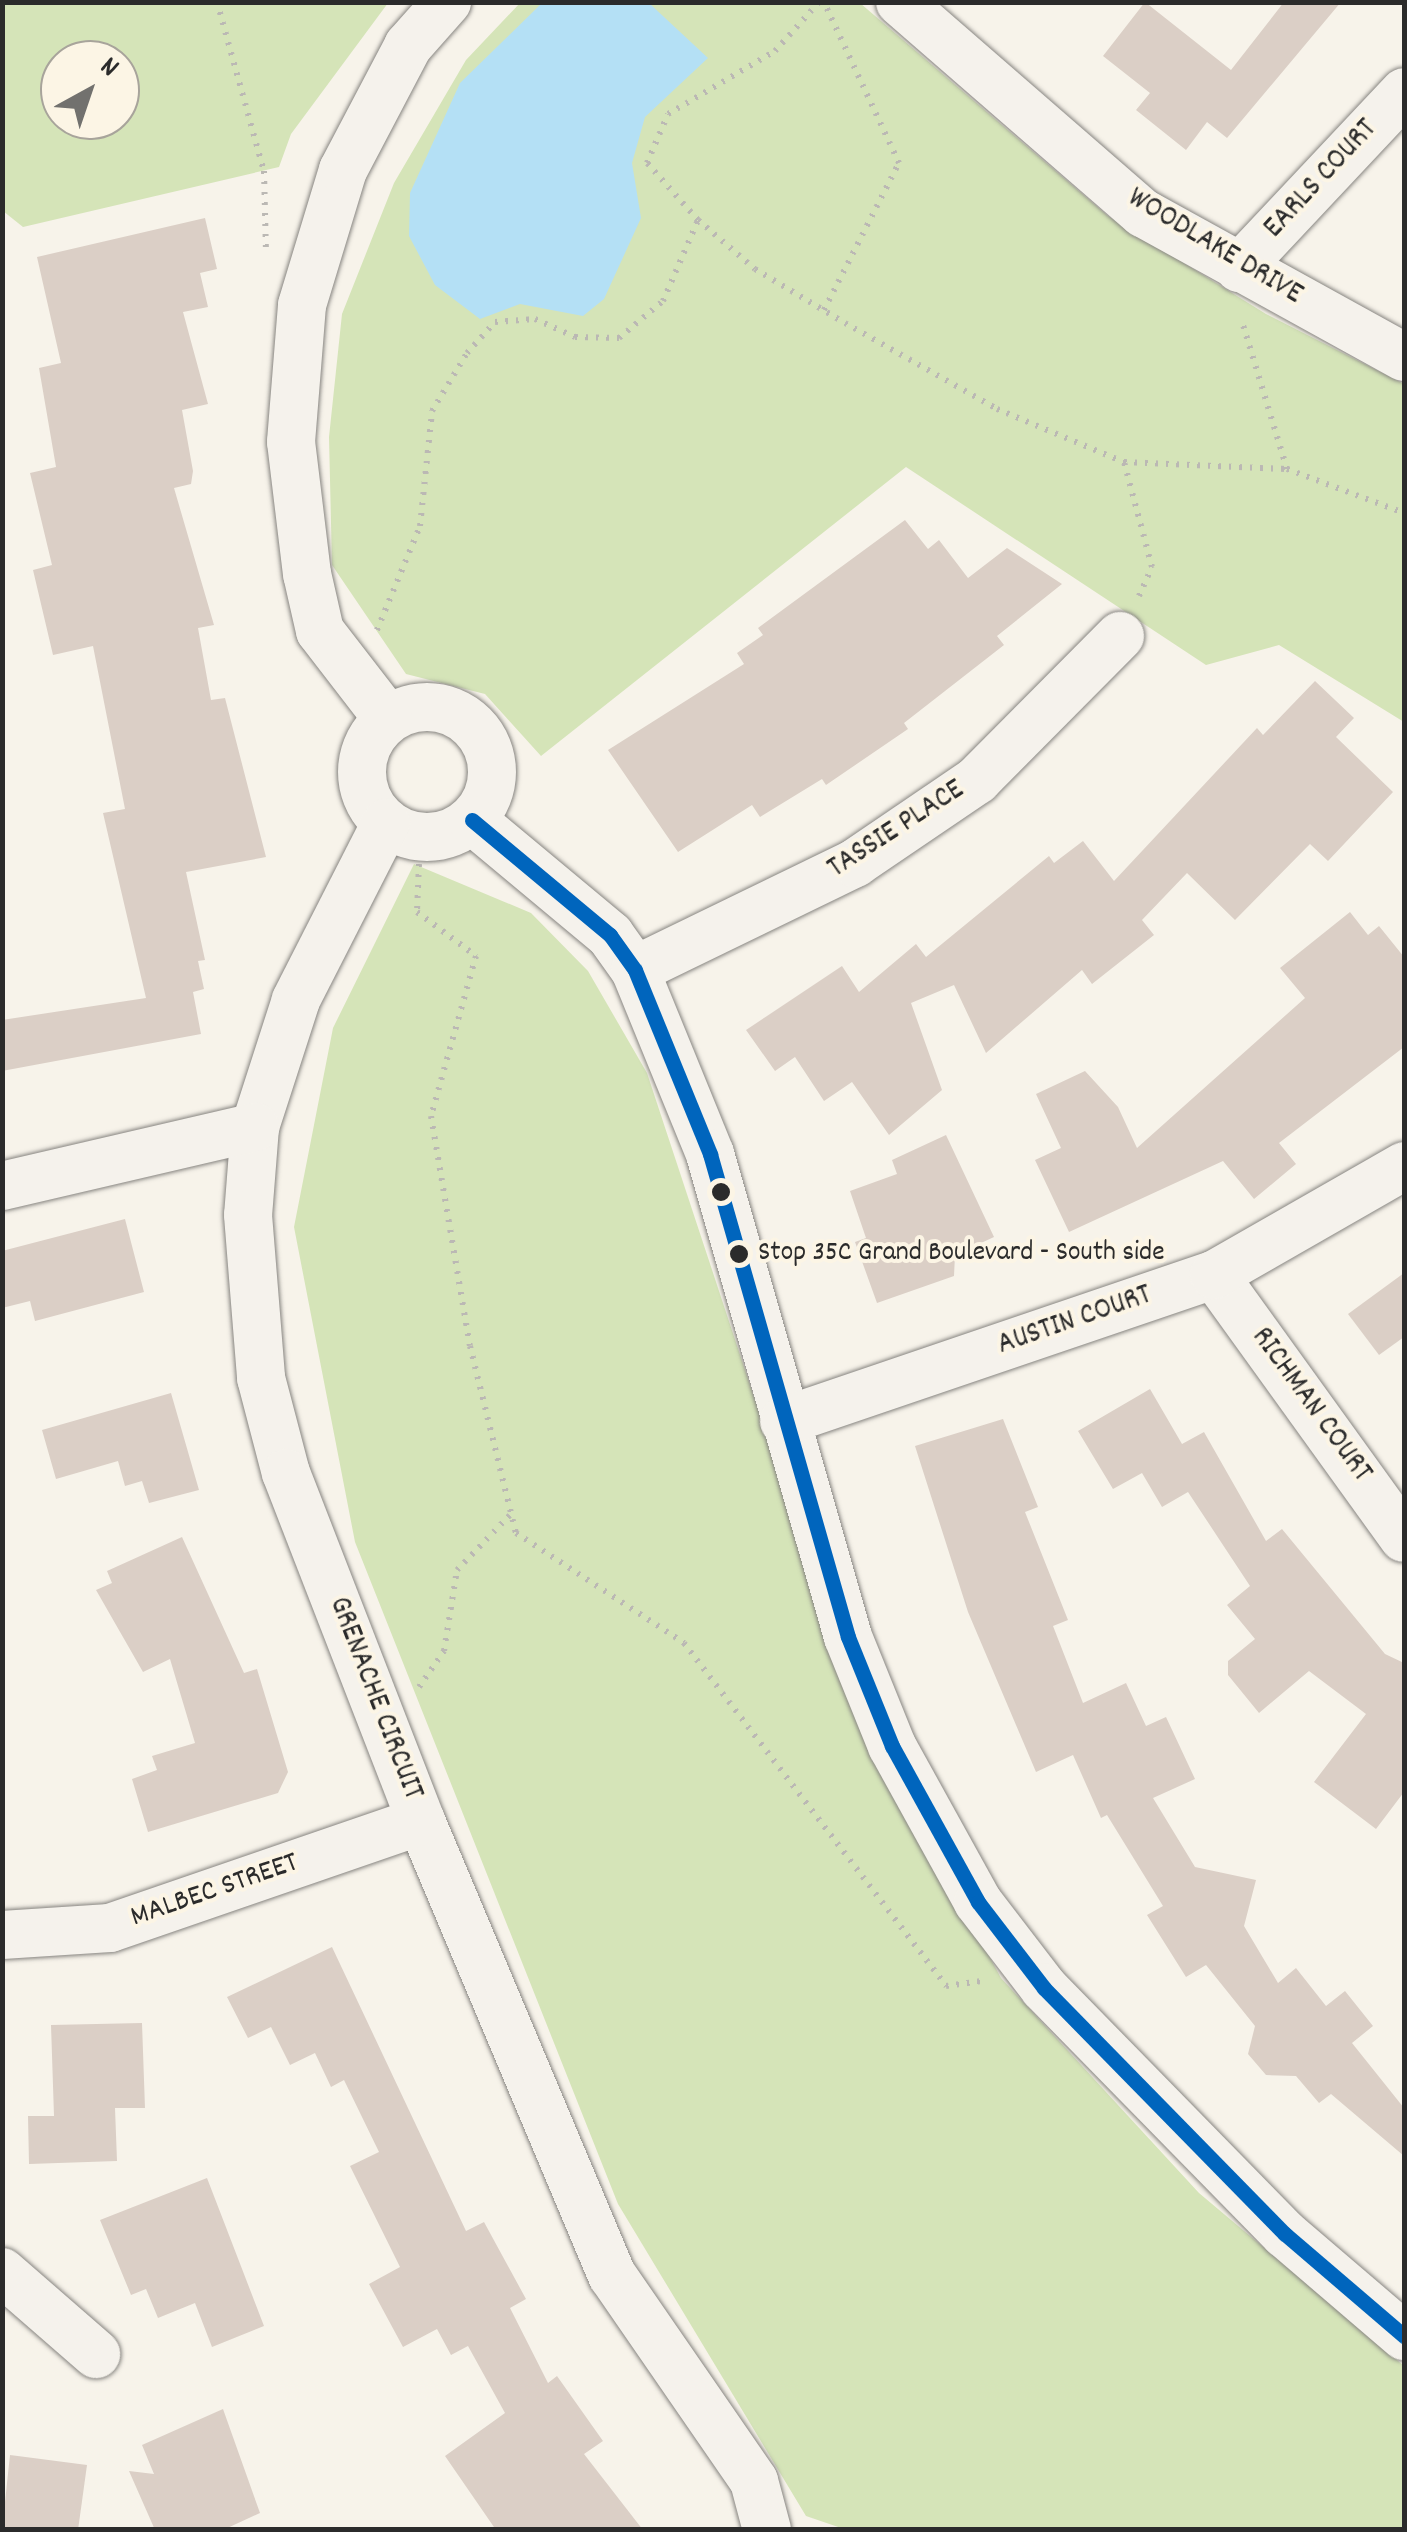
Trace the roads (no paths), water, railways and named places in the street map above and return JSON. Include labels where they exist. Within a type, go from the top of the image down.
[{"type":"street","points":[[388,718],[346,670],[320,631],[307,574],[291,442],[302,304],[343,170],[408,46],[448,2]]},
{"type":"street","name":"WOODLAKE DRIVE","points":[[900,2],[1143,213],[1404,357]]},
{"type":"street","name":"EARLS COURT","points":[[1239,268],[1404,92]]},
{"type":"street","name":"TASSIE PLACE","points":[[635,970],[886,842],[976,780],[1120,636]]},
{"type":"street","points":[[472,820],[492,782],[485,739],[452,710],[408,708],[388,718],[362,770],[364,790],[403,830],[472,820],[610,935],[635,970],[710,1154],[848,1637],[892,1746],[978,1902],[1044,1988],[1285,2234],[1404,2336]]},
{"type":"street","name":"GRENACHE CIRCUIT","points":[[403,830],[296,1000],[255,1127],[248,1215],[262,1378],[286,1473],[421,1820],[612,2275],[754,2481],[766,2530]]},
{"type":"street","points":[[2,1186],[255,1127]]},
{"type":"street","name":"AUSTIN COURT","points":[[784,1421],[1214,1275],[1404,1166]]},
{"type":"street","name":"RICHMAN COURT","points":[[1214,1275],[1404,1538]]},
{"type":"street","name":"MALBEC STREET","points":[[2,1936],[110,1928],[421,1820]]},
{"type":"street","points":[[2,2272],[96,2354]]},
{"type":"water","points":[[542,3],[649,3],[708,58],[645,117],[632,163],[641,218],[604,299],[583,316],[520,304],[480,319],[435,285],[409,236],[410,193],[460,83]]},
{"type":"place","name":"Stop 35C Grand Boulevard - South side","points":[[739,1254]]}]
